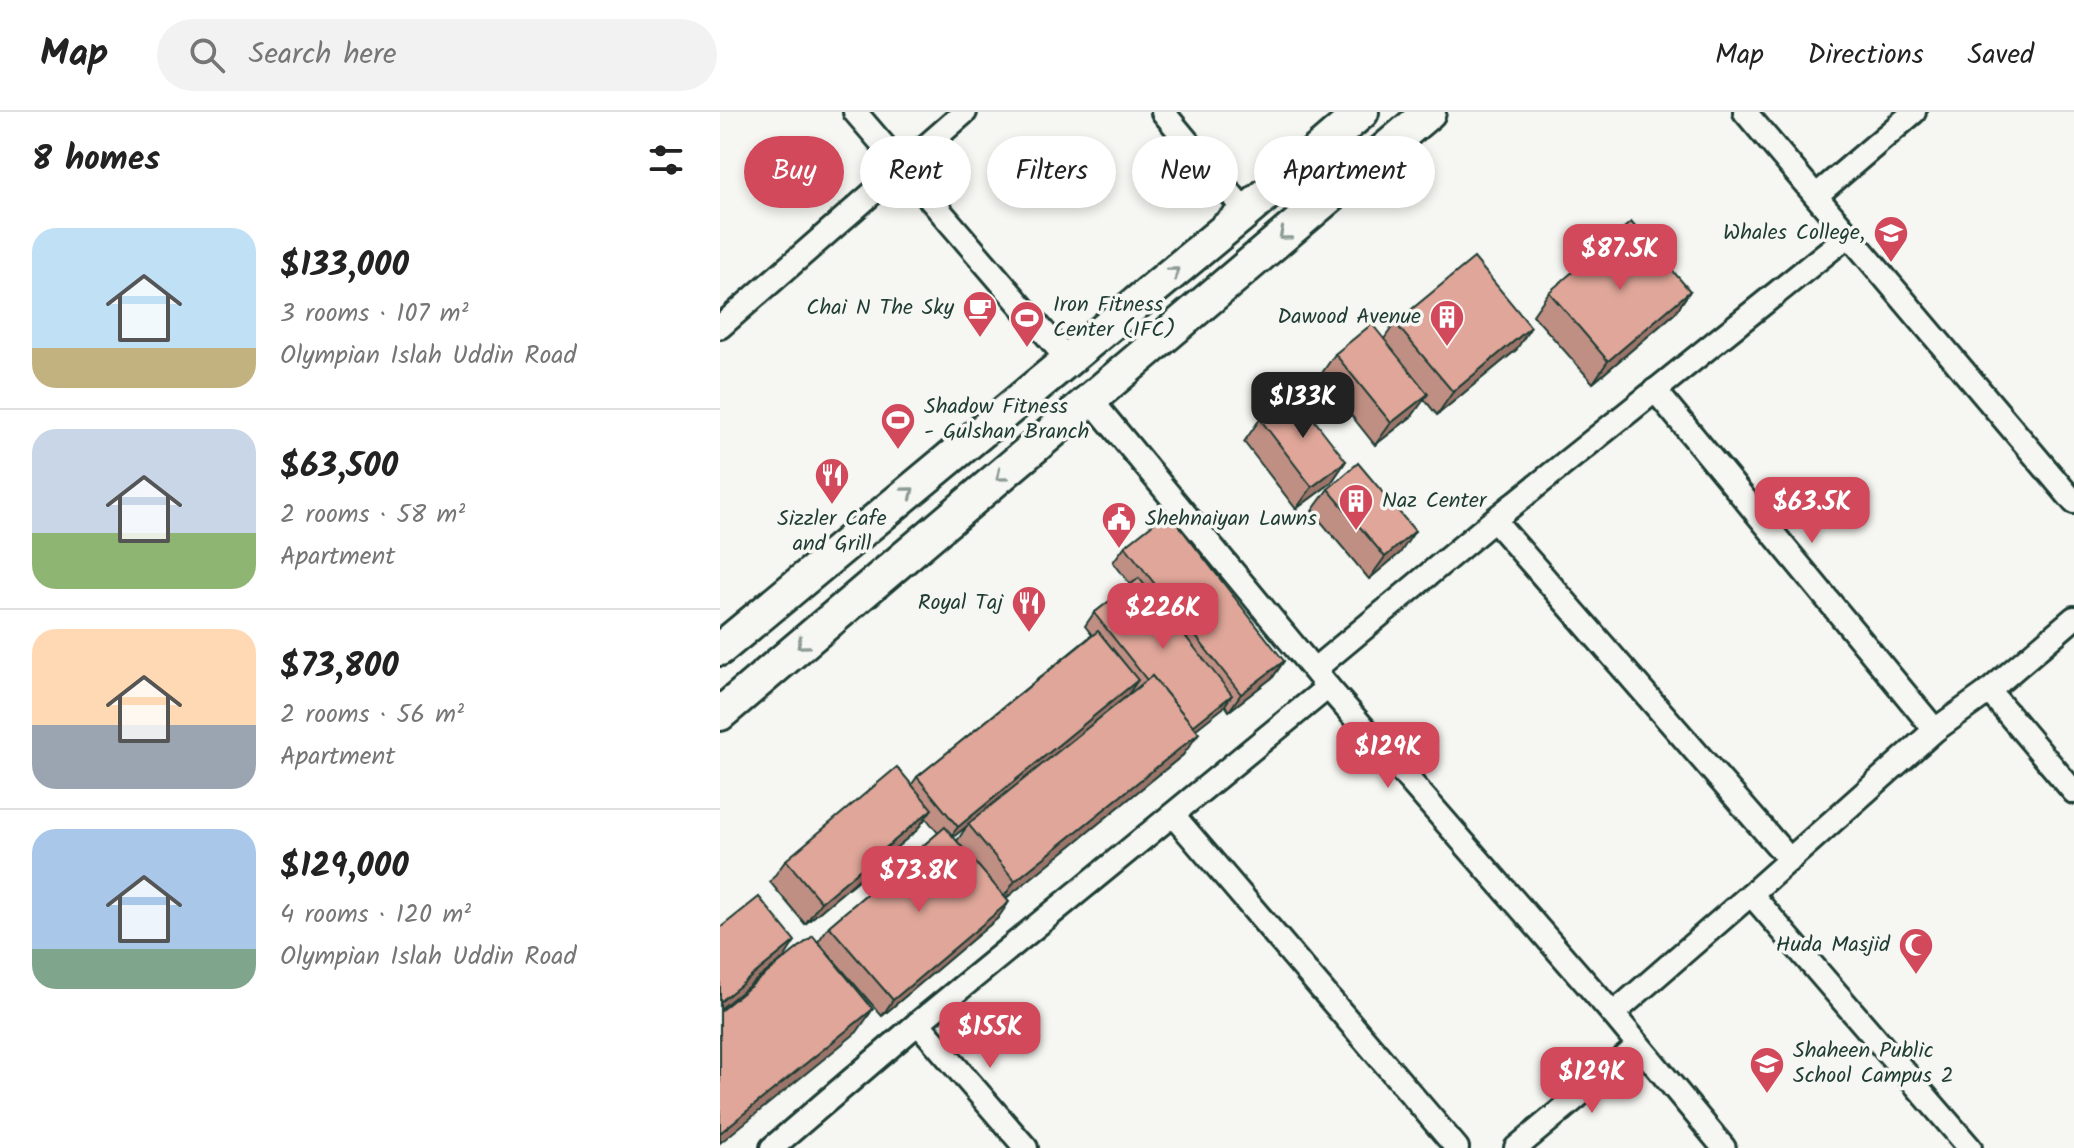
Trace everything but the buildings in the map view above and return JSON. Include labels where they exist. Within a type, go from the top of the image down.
[{"type":"main road","points":[[720,649],[1362,112]]},
{"type":"main road","points":[[720,714],[1429,112]]},
{"type":"street","points":[[855,112],[876,136]]},
{"type":"street","points":[[938,136],[965,112]]},
{"type":"street","points":[[1163,112],[1246,212]]},
{"type":"street","points":[[1745,112],[2074,502]]},
{"type":"street","points":[[1817,195],[1914,112]]},
{"type":"street","points":[[720,327],[860,205]]},
{"type":"street","points":[[937,208],[1068,360]]},
{"type":"street","points":[[772,1148],[918,1023],[1173,815],[1494,520],[1850,234]]},
{"type":"street","points":[[1655,390],[1935,730]]},
{"type":"street","points":[[1091,400],[1322,678],[1613,1014],[1724,1148]]},
{"type":"street","points":[[1494,520],[1790,860]]},
{"type":"street","points":[[1613,1014],[1935,730],[1989,691],[2074,618]]},
{"type":"street","points":[[1989,691],[2074,792]]},
{"type":"street","points":[[1173,815],[1457,1148]]},
{"type":"street","points":[[1751,894],[1970,1148]]},
{"type":"street","points":[[918,1023],[1026,1148]]},
{"type":"street","points":[[1516,1148],[1638,1046]]},
{"type":"place","name":"Whales College,","points":[[1891,264]]},
{"type":"place","name":"Chai N The Sky","points":[[980,339]]},
{"type":"place","name":"Dawood Avenue","points":[[1447,348]]},
{"type":"place","name":"Iron Fitness Center (IFC)","points":[[1027,349]]},
{"type":"place","name":"Shadow Fitness - Gulshan Branch","points":[[898,451]]},
{"type":"place","name":"Sizzler Cafe and Grill","points":[[832,506]]},
{"type":"place","name":"Naz Center","points":[[1356,532]]},
{"type":"place","name":"Shehnaiyan Lawns","points":[[1119,550]]},
{"type":"place","name":"Royal Taj","points":[[1029,634]]},
{"type":"place","name":"Huda Masjid","points":[[1916,976]]},
{"type":"place","name":"Shaheen Public School Campus 2","points":[[1767,1095]]}]
